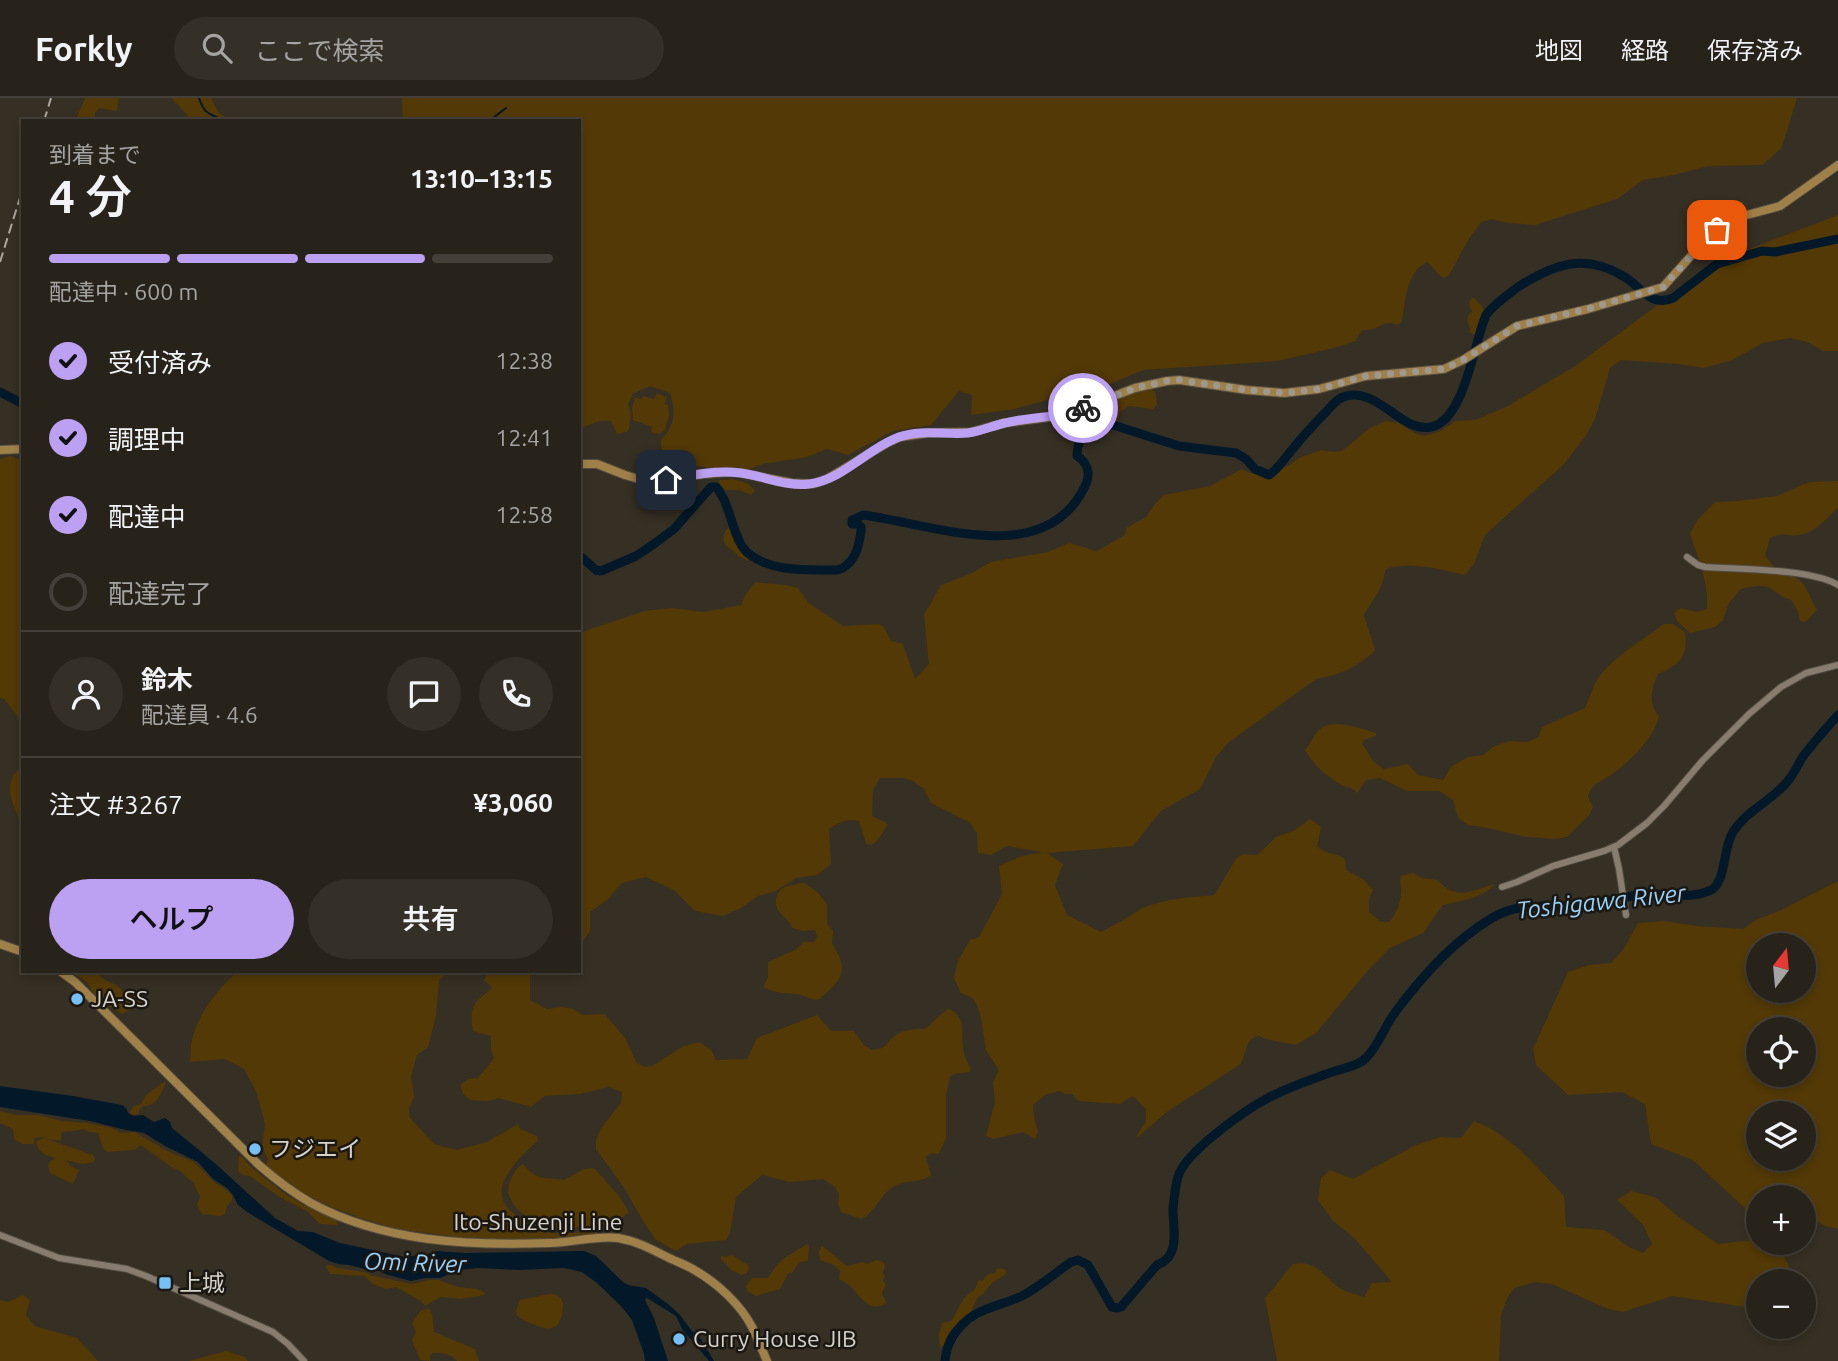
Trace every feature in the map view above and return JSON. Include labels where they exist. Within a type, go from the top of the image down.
[{"type":"main road","points":[[581,464],[597,464],[642,480],[658,481],[728,472],[792,484],[812,484],[827,479],[900,437],[971,432],[1004,423],[1058,416],[1135,388],[1167,381],[1179,380],[1284,393],[1306,391],[1366,376],[1444,369],[1468,358],[1517,326],[1649,292],[1667,284],[1699,247],[1725,223],[1780,206],[1838,165]]},
{"type":"main road","points":[[0,450],[21,449]]},
{"type":"main road","points":[[0,944],[21,951]]},
{"type":"main road","name":"Ito-Shuzenji Line","points":[[63,973],[75,982],[259,1165],[310,1202],[378,1230],[417,1238],[477,1243],[550,1244],[614,1237],[629,1240],[697,1271],[714,1283],[745,1315],[767,1361]]},
{"type":"street","points":[[1687,557],[1705,567],[1801,574],[1822,577],[1838,585]]},
{"type":"street","points":[[1502,887],[1553,866],[1614,847],[1647,823],[1703,760],[1749,714],[1781,687],[1806,673],[1838,665]]},
{"type":"street","points":[[1614,847],[1625,912]]},
{"type":"street","points":[[0,1235],[59,1258],[127,1269],[146,1276],[274,1332],[304,1361]]},
{"type":"shaded area","points":[[85,98],[119,98],[117,111],[99,108],[95,119],[76,119]]},
{"type":"shaded area","points":[[171,98],[211,98],[219,113],[228,119],[194,119]]},
{"type":"shaded area","points":[[402,98],[1797,98],[1782,147],[1763,165],[1708,166],[1643,180],[1617,199],[1535,225],[1492,219],[1481,222],[1449,275],[1442,277],[1427,262],[1414,273],[1408,288],[1402,322],[1363,330],[1355,341],[1278,361],[1143,370],[1091,392],[1054,398],[1015,409],[971,415],[972,395],[959,391],[931,425],[893,431],[848,455],[827,449],[807,457],[763,464],[744,471],[685,464],[666,457],[661,440],[672,424],[672,400],[670,393],[650,386],[633,394],[628,404],[631,414],[626,432],[617,434],[611,421],[581,428],[581,119],[403,119]]},
{"type":"shaded area","points":[[1838,215],[1838,351],[1823,351],[1807,342],[1791,338],[1763,343],[1732,360],[1704,368],[1621,360],[1610,368],[1595,419],[1586,436],[1563,465],[1485,535],[1474,564],[1465,575],[1415,566],[1386,569],[1381,587],[1364,615],[1375,650],[1369,656],[1348,669],[1316,679],[1228,743],[1216,757],[1200,789],[1161,811],[1133,846],[1047,853],[1063,864],[1055,885],[1067,915],[1101,932],[1141,909],[1158,903],[1214,895],[1236,859],[1243,854],[1257,855],[1276,837],[1293,831],[1310,819],[1321,827],[1317,846],[1345,859],[1346,870],[1364,880],[1373,890],[1369,899],[1369,912],[1381,922],[1389,922],[1394,916],[1400,902],[1401,876],[1413,873],[1422,878],[1438,880],[1451,891],[1458,893],[1495,884],[1478,896],[1443,905],[1423,933],[1390,948],[1316,1033],[1296,1045],[1258,1035],[1249,1041],[1241,1064],[1168,1111],[1138,1137],[1136,1136],[1146,1122],[1146,1109],[1133,1096],[1120,1104],[1078,1101],[1072,1094],[1059,1091],[1045,1095],[1033,1105],[1038,1132],[1035,1139],[1023,1132],[993,1139],[986,1136],[995,1102],[993,1082],[998,1072],[997,1067],[986,1050],[980,1013],[974,999],[961,993],[954,978],[958,961],[970,940],[979,937],[1002,894],[999,866],[1022,856],[1042,852],[1007,846],[991,855],[978,853],[977,833],[969,822],[931,803],[924,789],[904,778],[880,778],[873,790],[872,816],[888,825],[877,841],[871,845],[866,844],[859,821],[851,820],[836,825],[829,829],[831,864],[817,875],[796,878],[776,891],[758,896],[723,916],[695,911],[674,890],[646,877],[622,883],[607,900],[590,912],[590,931],[581,944],[581,632],[644,611],[672,608],[703,612],[741,605],[755,582],[785,585],[798,588],[809,603],[843,626],[879,624],[884,627],[891,641],[903,644],[915,679],[929,664],[924,615],[941,585],[991,562],[1048,552],[1069,543],[1097,551],[1125,535],[1126,528],[1146,517],[1164,495],[1210,486],[1242,469],[1270,477],[1301,457],[1321,450],[1342,451],[1370,428],[1385,421],[1399,423],[1424,436],[1441,431],[1455,421],[1476,420],[1508,406],[1575,366],[1709,269],[1747,250]]},
{"type":"shaded area","points":[[1473,297],[1483,307],[1484,313],[1477,335],[1470,332],[1467,320],[1472,311],[1469,304]]},
{"type":"shaded area","points":[[1146,389],[1156,394],[1157,405],[1153,409],[1129,406],[1119,413],[1115,423],[1090,424],[1088,420],[1091,410]]},
{"type":"shaded area","points":[[657,393],[667,397],[665,404],[668,405],[669,415],[665,430],[660,434],[651,432],[652,427],[633,420],[632,408],[635,397],[654,399]]},
{"type":"shaded area","points":[[10,456],[21,460],[21,727],[17,715],[4,699],[0,698],[0,459]]},
{"type":"shaded area","points":[[731,479],[747,484],[755,491],[751,495],[739,490],[725,490],[719,483],[720,480]]},
{"type":"shaded area","points":[[1838,481],[1838,508],[1805,534],[1770,538],[1765,556],[1774,567],[1804,584],[1817,610],[1805,622],[1800,621],[1798,611],[1791,600],[1770,588],[1760,586],[1741,589],[1729,603],[1723,620],[1715,627],[1690,633],[1677,621],[1674,613],[1680,608],[1697,612],[1707,609],[1705,580],[1690,534],[1697,520],[1715,502],[1777,496],[1809,482]]},
{"type":"shaded area","points":[[730,527],[748,561],[724,543],[725,531]]},
{"type":"shaded area","points":[[1663,624],[1673,624],[1685,632],[1686,641],[1681,659],[1658,674],[1652,690],[1653,706],[1659,716],[1653,732],[1636,754],[1592,788],[1588,797],[1593,807],[1589,815],[1567,837],[1526,837],[1468,825],[1458,818],[1453,800],[1439,791],[1407,791],[1380,778],[1366,780],[1357,793],[1326,775],[1305,750],[1320,729],[1343,724],[1376,733],[1376,736],[1364,740],[1362,744],[1374,762],[1384,769],[1408,764],[1418,775],[1443,780],[1452,766],[1468,757],[1483,755],[1493,747],[1509,741],[1528,742],[1538,737],[1542,727],[1585,708],[1596,682],[1609,666]]},
{"type":"shaded area","points":[[21,768],[21,822],[11,796],[11,781]]},
{"type":"shaded area","points":[[1838,881],[1838,1229],[1816,1220],[1816,1185],[1746,1185],[1746,1209],[1693,1160],[1651,1144],[1645,1104],[1622,1092],[1568,1095],[1536,1065],[1533,1049],[1568,972],[1589,965],[1611,963],[1623,950],[1638,923],[1664,921],[1743,929],[1756,920]]},
{"type":"shaded area","points":[[804,883],[817,892],[827,904],[827,924],[833,931],[832,944],[841,961],[842,969],[838,981],[818,1000],[775,992],[763,987],[768,977],[768,962],[797,949],[803,942],[814,942],[817,937],[815,930],[792,928],[776,906],[776,898],[783,888]]},
{"type":"shaded area","points":[[73,973],[96,973],[124,992],[147,999],[151,1003],[122,1014],[104,1003],[88,983]]},
{"type":"shaded area","points":[[236,973],[448,973],[439,980],[436,1016],[428,1047],[417,1055],[411,1076],[414,1097],[409,1108],[410,1118],[434,1144],[457,1150],[487,1142],[518,1124],[520,1129],[537,1136],[538,1141],[516,1162],[505,1180],[502,1189],[507,1207],[526,1223],[544,1231],[597,1231],[598,1235],[543,1241],[464,1238],[397,1229],[319,1202],[290,1185],[265,1166],[268,1159],[262,1146],[265,1124],[256,1091],[244,1069],[225,1059],[190,1062],[195,1030],[204,1011],[223,985]]},
{"type":"shaded area","points":[[488,973],[530,973],[530,1000],[547,1009],[561,1007],[573,1009],[583,1015],[605,1014],[625,1038],[637,1063],[644,1067],[652,1066],[684,1046],[699,1042],[712,1051],[716,1060],[747,1059],[757,1038],[817,1015],[831,1031],[854,1031],[864,1045],[872,1050],[878,1049],[903,1032],[925,1029],[947,1009],[954,1011],[961,1021],[964,1053],[971,1068],[969,1072],[950,1077],[946,1096],[946,1138],[939,1154],[931,1153],[926,1157],[931,1175],[893,1187],[866,1216],[861,1219],[841,1212],[839,1194],[835,1187],[823,1179],[789,1182],[762,1175],[736,1197],[730,1233],[726,1240],[687,1244],[676,1251],[656,1240],[596,1149],[601,1128],[621,1103],[622,1092],[609,1087],[580,1094],[545,1096],[531,1107],[499,1098],[489,1101],[470,1100],[463,1094],[460,1085],[468,1079],[478,1078],[494,1058],[491,1036],[473,1031],[474,1006],[492,988],[484,980]]},
{"type":"shaded area","points":[[165,1081],[156,1101],[143,1106],[139,1114],[130,1114],[134,1106],[141,1104],[145,1096]]},
{"type":"shaded area","points":[[0,1111],[88,1123],[112,1128],[121,1133],[135,1132],[171,1153],[193,1161],[214,1182],[227,1190],[232,1201],[225,1214],[204,1215],[197,1205],[200,1197],[193,1182],[142,1146],[135,1150],[107,1152],[98,1133],[83,1129],[62,1132],[61,1140],[37,1137],[34,1144],[23,1144],[14,1139],[13,1129],[0,1123]]},
{"type":"shaded area","points":[[1474,1121],[1512,1143],[1564,1196],[1566,1227],[1604,1230],[1643,1253],[1652,1244],[1643,1225],[1617,1200],[1631,1191],[1655,1197],[1718,1244],[1746,1241],[1746,1255],[1783,1255],[1789,1269],[1746,1269],[1746,1307],[1672,1296],[1623,1312],[1608,1309],[1552,1284],[1535,1282],[1515,1288],[1508,1296],[1501,1315],[1499,1361],[1277,1361],[1265,1298],[1293,1264],[1313,1266],[1340,1288],[1364,1297],[1372,1283],[1392,1282],[1355,1239],[1332,1220],[1318,1200],[1321,1178],[1330,1170],[1353,1179],[1414,1146],[1440,1137],[1461,1138]]},
{"type":"shaded area","points":[[45,1138],[93,1155],[94,1162],[83,1164],[65,1160],[79,1170],[73,1184],[50,1173],[48,1165],[56,1158],[43,1153],[36,1141]]},
{"type":"shaded area","points":[[239,1156],[288,1196],[335,1219],[338,1225],[320,1224],[307,1211],[278,1196],[250,1176],[243,1175],[238,1171]]},
{"type":"shaded area","points":[[523,1164],[542,1178],[564,1180],[584,1169],[594,1168],[620,1197],[629,1212],[618,1221],[599,1226],[543,1226],[520,1211],[510,1197],[510,1181],[518,1167]]},
{"type":"shaded area","points":[[807,1244],[808,1261],[800,1262],[792,1273],[788,1274],[780,1289],[756,1296],[747,1291],[746,1286],[752,1278],[767,1278],[781,1261]]},
{"type":"shaded area","points":[[822,1246],[847,1266],[863,1262],[868,1264],[876,1260],[883,1262],[883,1280],[886,1285],[882,1293],[886,1303],[876,1307],[868,1304],[839,1279],[840,1271],[832,1264],[820,1260],[819,1251]]},
{"type":"shaded area","points":[[732,1255],[748,1265],[747,1273],[741,1275],[731,1270],[721,1259],[721,1256]]},
{"type":"shaded area","points":[[331,1265],[413,1284],[439,1280],[458,1287],[477,1289],[485,1295],[460,1299],[441,1297],[425,1306],[396,1287],[386,1289],[373,1284],[364,1276],[330,1274],[325,1266]]},
{"type":"shaded area","points":[[1001,1268],[1006,1270],[1006,1274],[978,1297],[970,1313],[949,1332],[940,1348],[939,1334],[942,1323],[951,1321],[962,1301],[975,1289],[978,1280],[983,1281],[989,1274]]},
{"type":"shaded area","points":[[549,1294],[561,1298],[563,1305],[560,1321],[554,1327],[535,1325],[516,1314],[520,1300]]},
{"type":"shaded area","points":[[23,1295],[30,1300],[26,1315],[35,1326],[77,1338],[98,1361],[0,1361],[0,1300],[8,1302]]},
{"type":"shaded area","points":[[430,1309],[434,1332],[475,1349],[479,1361],[457,1361],[443,1353],[432,1353],[430,1361],[420,1360],[412,1340],[416,1332],[412,1323],[421,1310]]},
{"type":"shaded area","points":[[226,1351],[245,1357],[248,1361],[189,1361]]},
{"type":"water","name":"Omi River","points":[[0,1086],[122,1105],[128,1113],[134,1116],[143,1115],[154,1122],[165,1118],[172,1128],[275,1218],[298,1231],[313,1232],[340,1243],[405,1257],[437,1251],[584,1251],[596,1256],[623,1282],[646,1288],[668,1304],[699,1336],[714,1361],[709,1361],[682,1329],[676,1316],[647,1298],[645,1300],[668,1361],[645,1361],[632,1320],[621,1306],[582,1272],[564,1268],[477,1268],[459,1270],[440,1278],[411,1281],[380,1271],[329,1261],[247,1212],[238,1205],[227,1188],[213,1179],[198,1162],[144,1133],[90,1121],[0,1107]]},
{"type":"waterway","points":[[199,98],[206,111],[221,119]]},
{"type":"waterway","points":[[492,119],[506,108]]},
{"type":"waterway","points":[[581,557],[601,571],[636,556],[674,529],[711,487],[716,487],[726,503],[743,548],[758,560],[776,567],[807,570],[833,570],[844,567],[855,554],[860,536],[861,527],[852,524],[852,520],[863,515],[986,536],[1017,534],[1045,527],[1068,511],[1086,484],[1087,468],[1077,456],[1082,437],[1096,426],[1110,424],[1179,446],[1236,453],[1255,469],[1269,475],[1332,405],[1343,397],[1367,397],[1420,427],[1431,427],[1443,421],[1460,396],[1486,315],[1518,287],[1544,272],[1569,264],[1595,265],[1623,276],[1652,298],[1665,300],[1673,298],[1717,264],[1762,251],[1775,252],[1838,239]]},
{"type":"waterway","points":[[0,392],[21,403]]},
{"type":"waterway","name":"Toshigawa River","points":[[945,1361],[951,1339],[968,1319],[1022,1296],[1071,1262],[1078,1260],[1088,1265],[1112,1307],[1121,1307],[1157,1265],[1170,1256],[1174,1241],[1173,1209],[1176,1185],[1191,1156],[1231,1122],[1268,1098],[1366,1058],[1394,1014],[1427,973],[1464,937],[1492,918],[1517,908],[1590,905],[1641,895],[1687,895],[1711,890],[1722,873],[1727,846],[1738,825],[1787,782],[1804,755],[1838,715]]},
{"type":"railway","points":[[45,119],[51,98]]},
{"type":"railway","points":[[0,262],[21,194]]},
{"type":"way so far","points":[[1083,408],[1135,388],[1167,381],[1179,380],[1284,393],[1320,389],[1366,376],[1444,369],[1517,326],[1663,287],[1717,230]]},
{"type":"place","name":"JA-SS","points":[[77,999]]},
{"type":"place","name":"フジエイ","points":[[255,1149]]},
{"type":"place","name":"上城","points":[[165,1283]]},
{"type":"place","name":"Curry House JIB","points":[[679,1339]]},
{"type":"route","points":[[666,480],[728,472],[792,484],[812,484],[827,479],[900,437],[971,432],[1004,423],[1058,416],[1083,408]]}]
